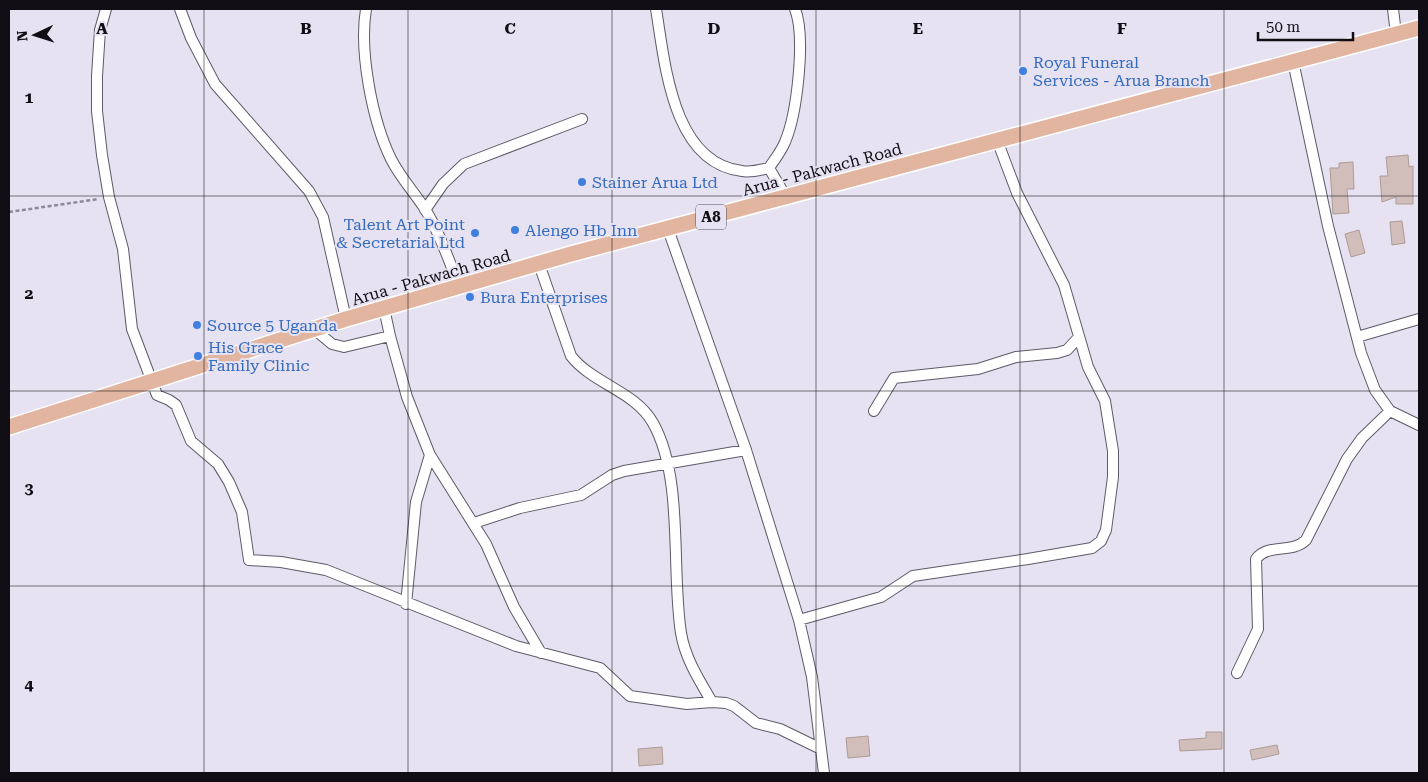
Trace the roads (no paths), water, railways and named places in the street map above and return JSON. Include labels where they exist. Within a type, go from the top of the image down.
[{"type":"main road","name":"Arua - Pakwach Road","points":[[9,427],[314,329],[459,286],[1419,28]]},
{"type":"street","points":[[106,9],[100,30],[96,110],[109,197],[123,249],[132,329],[157,395],[170,400],[176,405],[193,444],[218,464],[230,482],[242,512],[250,561],[281,562],[326,570],[406,604],[516,646],[600,668],[633,697],[687,704],[712,702],[734,706],[756,723],[780,730],[819,748]]},
{"type":"street","points":[[180,9],[191,38],[215,84],[309,191],[320,208],[346,319]]},
{"type":"street","points":[[366,9],[365,37],[368,70],[381,132],[392,160],[425,210],[459,286]]},
{"type":"street","points":[[656,9],[666,66],[678,113],[697,148],[712,160],[742,172],[768,168],[785,144],[796,97],[800,34],[795,9]]},
{"type":"street","points":[[1393,9],[1396,34]]},
{"type":"street","points":[[1293,62],[1328,226],[1357,337],[1375,390],[1390,411],[1419,425]]},
{"type":"street","points":[[425,210],[443,184],[464,164],[582,119]]},
{"type":"street","points":[[799,620],[882,597],[913,576],[1092,548],[1101,541],[1106,530],[1110,502],[1113,451],[1105,401],[1088,367],[1064,285],[1017,193],[997,140]]},
{"type":"street","points":[[768,168],[786,197]]},
{"type":"street","points":[[668,229],[746,450],[799,620],[812,677],[819,748],[824,773]]},
{"type":"street","points":[[539,264],[567,350],[582,367],[642,409],[657,431],[667,464],[673,506],[681,633],[690,661],[712,702]]},
{"type":"street","points":[[384,308],[408,397],[430,455],[474,523],[494,560],[514,607],[541,653]]},
{"type":"street","points":[[1357,337],[1419,319]]},
{"type":"street","points":[[314,329],[332,344],[344,347],[390,336]]},
{"type":"street","points":[[874,412],[894,378],[978,369],[1016,357],[1058,353],[1067,350],[1078,337]]},
{"type":"street","points":[[1237,673],[1258,629],[1256,559],[1265,551],[1293,547],[1306,540],[1347,459],[1362,438],[1390,411]]},
{"type":"street","points":[[474,523],[520,508],[581,495],[618,473],[746,450]]},
{"type":"street","points":[[406,604],[416,502],[430,455]]},
{"type":"place","name":"Royal Funeral Services - Arua Branch","points":[[1023,71]]},
{"type":"place","name":"Stainer Arua Ltd","points":[[582,182]]},
{"type":"place","name":"Alengo Hb Inn","points":[[515,230]]},
{"type":"place","name":"Talent Art Point & Secretarial Ltd","points":[[475,233]]},
{"type":"place","name":"Bura Enterprises","points":[[470,297]]},
{"type":"place","name":"Source 5 Uganda","points":[[197,325]]},
{"type":"place","name":"His Grace Family Clinic","points":[[198,356]]}]
